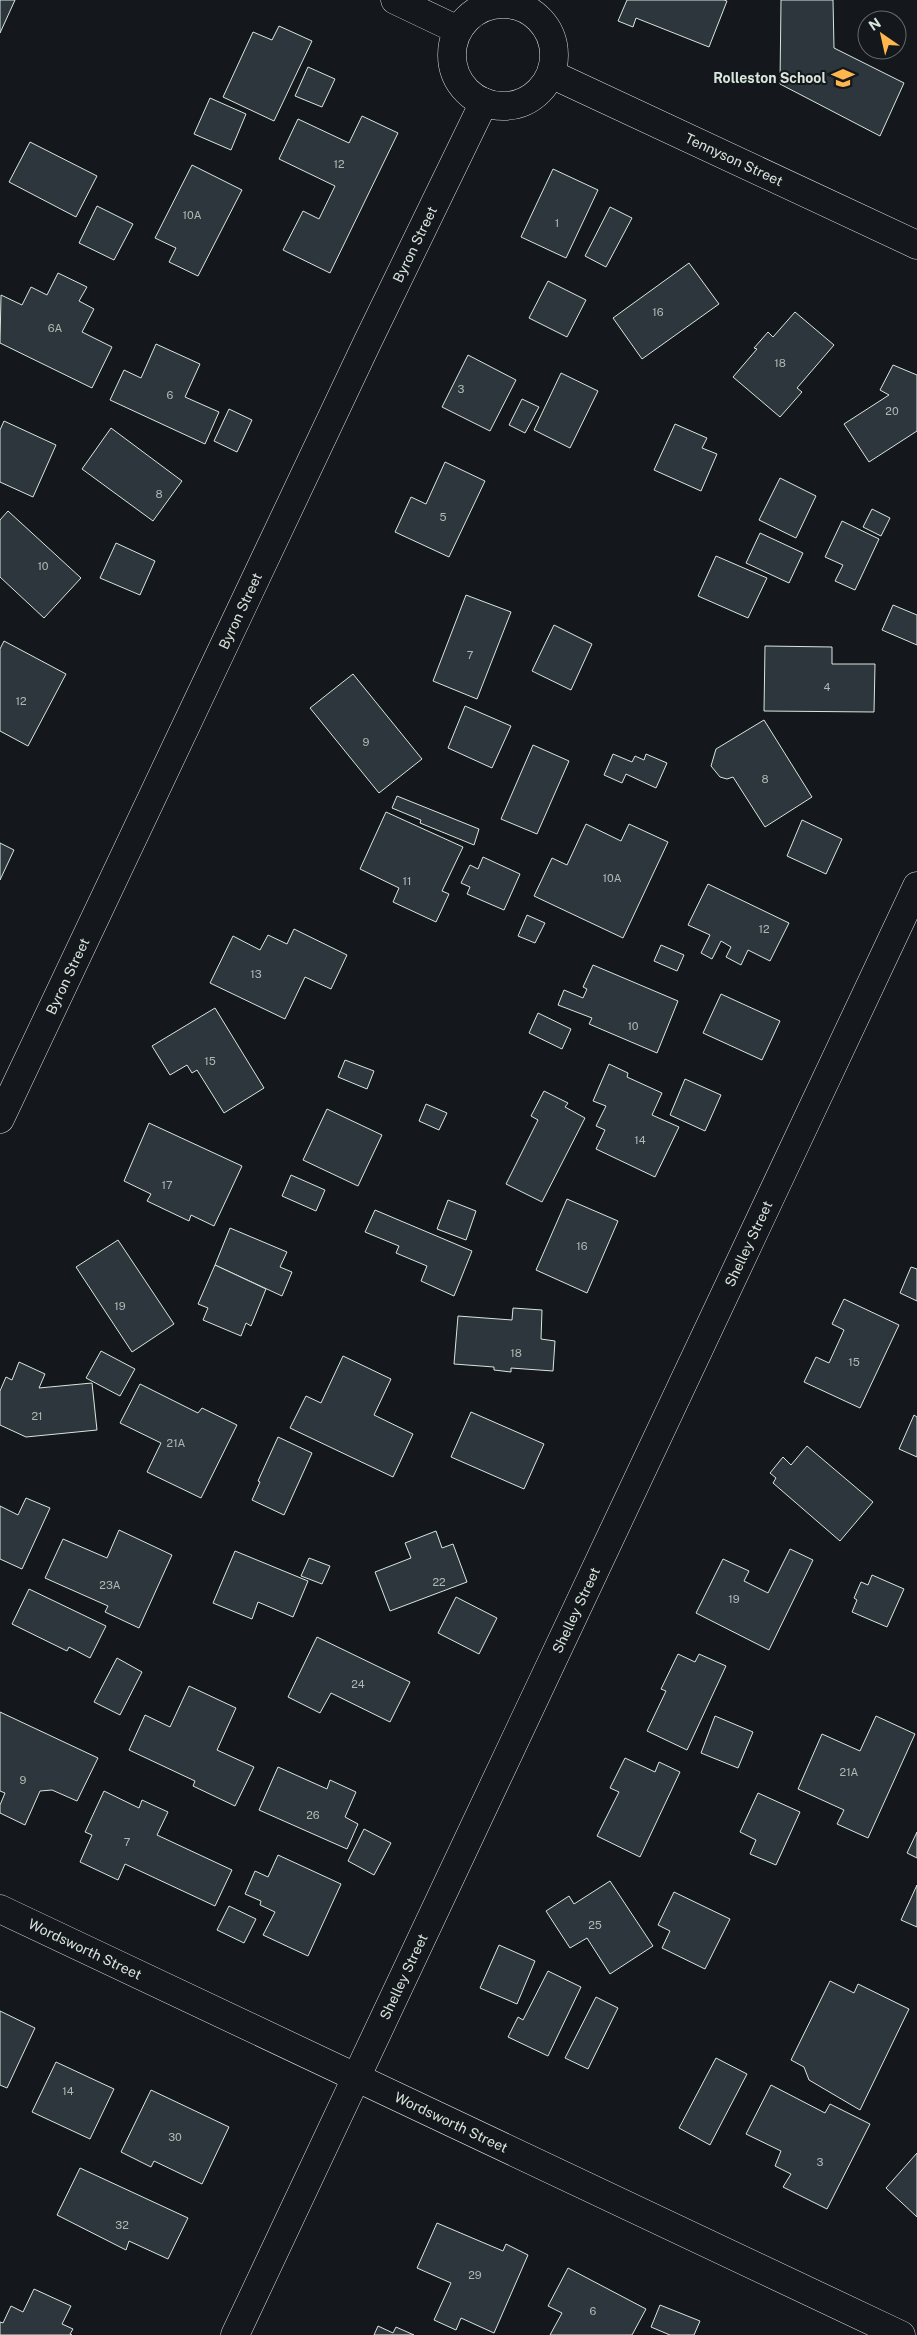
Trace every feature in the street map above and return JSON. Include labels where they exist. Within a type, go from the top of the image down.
[{"type":"street","points":[[395,0],[458,30]]},
{"type":"street","points":[[516,2],[532,12],[545,24],[553,40],[555,57],[551,74],[542,88],[530,99],[515,105],[500,106],[484,102],[469,93],[458,80],[455,72],[452,63],[453,46],[458,30],[468,17],[482,8],[516,2]]},
{"type":"street","name":"Tennyson Street","points":[[551,74],[917,246]]},
{"type":"street","name":"Byron Street","points":[[0,1119],[392,290],[484,102]]},
{"type":"street","name":"Shelley Street","points":[[235,2335],[917,886]]},
{"type":"street","name":"Wordsworth Street","points":[[0,1908],[901,2335]]},
{"type":"building","points":[[0,0],[15,0],[0,33]]},
{"type":"building","points":[[627,0],[727,1],[709,47],[636,18],[633,27],[618,21]]},
{"type":"building","points":[[781,0],[833,0],[834,48],[904,83],[880,136],[780,84]]},
{"type":"building","points":[[279,26],[312,41],[274,121],[223,97],[253,32],[272,40]]},
{"type":"building","points":[[308,67],[335,79],[322,107],[295,96]]},
{"type":"building","points":[[210,98],[246,114],[231,150],[194,134]]},
{"type":"building","points":[[362,116],[398,133],[330,273],[283,250],[303,211],[319,219],[335,186],[279,159],[298,119],[349,143]]},
{"type":"building","points":[[30,142],[97,176],[76,217],[9,182]]},
{"type":"building","points":[[192,165],[242,190],[198,276],[169,262],[176,248],[155,238]]},
{"type":"building","points":[[553,169],[598,190],[566,258],[521,237]]},
{"type":"building","points":[[97,206],[133,224],[114,260],[79,243]]},
{"type":"building","points":[[610,207],[632,218],[606,267],[585,256]]},
{"type":"building","points":[[689,263],[719,304],[642,359],[613,318]]},
{"type":"building","points":[[58,273],[87,287],[79,301],[94,309],[82,332],[112,347],[92,388],[0,343],[1,295],[22,305],[31,287],[47,295]]},
{"type":"building","points":[[548,281],[586,300],[567,337],[529,318]]},
{"type":"building","points":[[795,312],[834,345],[797,388],[802,392],[780,417],[733,377],[757,349],[754,348],[768,332],[773,337]]},
{"type":"building","points":[[156,344],[200,364],[185,397],[219,412],[205,444],[110,400],[124,370],[141,378]]},
{"type":"building","points":[[468,355],[516,380],[490,431],[442,407]]},
{"type":"building","points":[[893,365],[917,375],[917,431],[869,462],[844,424],[889,395],[880,390]]},
{"type":"building","points":[[561,373],[598,391],[570,448],[534,430]]},
{"type":"building","points":[[522,399],[539,407],[525,433],[509,425]]},
{"type":"building","points":[[229,409],[252,420],[237,452],[214,441]]},
{"type":"building","points":[[4,421],[56,445],[33,497],[0,482],[0,430]]},
{"type":"building","points":[[675,424],[707,438],[702,448],[717,454],[701,491],[654,470]]},
{"type":"building","points":[[111,428],[182,481],[153,521],[82,469]]},
{"type":"building","points":[[445,462],[485,481],[449,557],[395,532],[411,497],[426,504]]},
{"type":"building","points":[[780,478],[816,496],[796,538],[759,520]]},
{"type":"building","points":[[872,509],[890,518],[881,536],[863,527]]},
{"type":"building","points":[[8,511],[81,578],[44,618],[0,577],[0,520]]},
{"type":"building","points":[[842,521],[879,539],[855,590],[835,581],[843,565],[825,557]]},
{"type":"building","points":[[760,533],[803,553],[789,583],[746,563]]},
{"type":"building","points":[[116,543],[155,561],[140,595],[100,578]]},
{"type":"building","points":[[716,556],[767,578],[748,618],[698,596]]},
{"type":"building","points":[[466,595],[511,612],[477,699],[433,681]]},
{"type":"building","points":[[893,605],[917,615],[917,645],[882,630]]},
{"type":"building","points":[[554,625],[592,644],[571,690],[532,671]]},
{"type":"building","points":[[4,641],[66,674],[28,746],[0,731],[0,649]]},
{"type":"building","points":[[765,646],[832,647],[832,664],[875,664],[874,712],[764,711]]},
{"type":"building","points":[[353,674],[422,759],[379,793],[310,708]]},
{"type":"building","points":[[465,706],[511,726],[492,768],[448,748]]},
{"type":"building","points":[[764,720],[812,797],[765,827],[733,777],[727,779],[720,777],[711,766],[716,749]]},
{"type":"building","points":[[533,745],[569,761],[537,834],[501,819]]},
{"type":"building","points":[[613,754],[632,762],[635,756],[644,760],[646,754],[667,763],[656,788],[626,774],[622,783],[604,775]]},
{"type":"building","points":[[397,796],[479,829],[474,845],[420,823],[421,820],[392,808]]},
{"type":"building","points":[[386,812],[463,847],[442,891],[449,894],[436,922],[393,902],[399,888],[360,869]]},
{"type":"building","points":[[802,820],[842,839],[826,874],[787,856]]},
{"type":"building","points":[[586,824],[621,841],[629,824],[668,842],[623,938],[534,896],[552,858],[567,865]]},
{"type":"building","points":[[0,843],[14,850],[0,880]]},
{"type":"building","points":[[483,857],[520,874],[504,910],[467,894],[470,887],[461,883],[470,865],[478,869]]},
{"type":"building","points":[[708,884],[789,923],[770,961],[748,950],[741,965],[726,957],[731,947],[721,941],[712,959],[701,953],[710,935],[688,925]]},
{"type":"building","points":[[527,915],[545,923],[535,943],[518,936]]},
{"type":"building","points":[[294,929],[347,955],[331,989],[305,977],[285,1019],[210,983],[233,936],[260,950],[268,935],[287,944]]},
{"type":"building","points":[[661,945],[684,955],[677,971],[654,961]]},
{"type":"building","points":[[593,965],[678,1001],[657,1053],[589,1024],[592,1018],[558,1005],[564,990],[583,998],[587,989],[583,987]]},
{"type":"building","points":[[721,994],[780,1021],[762,1060],[703,1033]]},
{"type":"building","points":[[215,1008],[264,1088],[224,1113],[197,1070],[192,1073],[187,1065],[170,1075],[152,1046]]},
{"type":"building","points":[[538,1013],[571,1029],[562,1049],[529,1033]]},
{"type":"building","points":[[345,1060],[374,1071],[367,1089],[338,1077]]},
{"type":"building","points":[[609,1064],[628,1073],[627,1077],[662,1093],[652,1115],[679,1127],[655,1177],[596,1149],[605,1130],[596,1126],[606,1106],[593,1101]]},
{"type":"building","points":[[685,1079],[721,1095],[705,1131],[670,1115]]},
{"type":"building","points":[[544,1091],[568,1103],[565,1107],[585,1118],[542,1202],[506,1184],[538,1120],[531,1116]]},
{"type":"building","points":[[426,1104],[447,1113],[439,1130],[419,1121]]},
{"type":"building","points":[[327,1109],[382,1135],[358,1186],[303,1160]]},
{"type":"building","points":[[149,1123],[242,1166],[214,1226],[191,1215],[189,1221],[147,1201],[151,1194],[124,1181]]},
{"type":"building","points":[[291,1175],[325,1190],[316,1211],[282,1196]]},
{"type":"building","points":[[567,1199],[618,1221],[587,1293],[536,1270]]},
{"type":"building","points":[[448,1200],[476,1211],[466,1240],[437,1229]]},
{"type":"building","points":[[375,1210],[472,1251],[454,1296],[421,1281],[427,1266],[396,1253],[399,1246],[365,1232]]},
{"type":"building","points":[[230,1228],[287,1252],[280,1267],[292,1272],[282,1296],[215,1265]]},
{"type":"building","points":[[118,1240],[174,1324],[132,1352],[76,1267]]},
{"type":"building","points":[[215,1265],[266,1289],[251,1326],[246,1323],[241,1336],[203,1320],[208,1308],[198,1304]]},
{"type":"building","points":[[911,1267],[917,1269],[917,1301],[900,1293]]},
{"type":"building","points":[[844,1299],[899,1325],[860,1408],[804,1382],[816,1357],[829,1363],[844,1330],[832,1324]]},
{"type":"building","points":[[513,1308],[542,1310],[541,1339],[555,1341],[553,1371],[511,1368],[511,1372],[494,1370],[494,1367],[454,1364],[458,1316],[512,1320]]},
{"type":"building","points":[[101,1351],[135,1369],[120,1396],[86,1378]]},
{"type":"building","points":[[343,1356],[391,1379],[374,1415],[413,1434],[393,1477],[290,1428],[306,1396],[321,1403]]},
{"type":"building","points":[[19,1362],[45,1374],[39,1388],[92,1383],[97,1430],[26,1437],[0,1425],[0,1391],[6,1377],[12,1380]]},
{"type":"building","points":[[140,1384],[198,1413],[202,1408],[237,1425],[201,1498],[147,1472],[161,1443],[120,1423]]},
{"type":"building","points":[[471,1412],[544,1444],[524,1489],[451,1457]]},
{"type":"building","points":[[914,1415],[917,1417],[917,1457],[899,1449]]},
{"type":"building","points":[[278,1437],[312,1453],[284,1515],[252,1500],[260,1482],[258,1481]]},
{"type":"building","points":[[807,1446],[873,1502],[840,1541],[773,1483],[776,1478],[770,1473],[783,1457],[791,1465]]},
{"type":"building","points":[[26,1498],[50,1508],[22,1569],[0,1559],[0,1506],[18,1515]]},
{"type":"building","points":[[119,1530],[172,1555],[139,1628],[105,1612],[108,1606],[45,1578],[63,1539],[107,1558]]},
{"type":"building","points":[[436,1531],[442,1548],[453,1544],[467,1582],[390,1611],[375,1572],[411,1558],[405,1543]]},
{"type":"building","points":[[790,1549],[813,1560],[769,1650],[696,1613],[723,1559],[749,1571],[744,1581],[768,1593]]},
{"type":"building","points":[[235,1551],[308,1581],[293,1617],[258,1602],[252,1619],[213,1603]]},
{"type":"building","points":[[309,1558],[330,1566],[322,1584],[301,1576]]},
{"type":"building","points":[[872,1575],[904,1589],[887,1627],[852,1612],[857,1600],[854,1598],[861,1582],[868,1585]]},
{"type":"building","points":[[29,1589],[106,1626],[90,1658],[69,1647],[67,1651],[12,1624]]},
{"type":"building","points":[[456,1597],[497,1618],[479,1654],[438,1633]]},
{"type":"building","points":[[317,1637],[410,1682],[390,1722],[331,1693],[320,1713],[288,1697]]},
{"type":"building","points":[[678,1654],[695,1662],[699,1654],[726,1666],[687,1750],[647,1731],[666,1691],[661,1689]]},
{"type":"building","points":[[117,1658],[142,1672],[120,1715],[94,1702]]},
{"type":"building","points":[[189,1686],[236,1708],[217,1750],[254,1767],[235,1806],[193,1786],[195,1781],[129,1750],[145,1715],[170,1727]]},
{"type":"building","points":[[0,1712],[98,1758],[77,1801],[52,1790],[40,1791],[25,1825],[0,1813],[0,1805],[5,1793],[0,1791]]},
{"type":"building","points":[[715,1716],[753,1732],[738,1768],[701,1753]]},
{"type":"building","points":[[876,1716],[915,1734],[868,1838],[837,1824],[844,1810],[798,1789],[822,1734],[860,1751]]},
{"type":"building","points":[[625,1758],[655,1772],[659,1762],[680,1772],[640,1857],[597,1836],[619,1792],[610,1788]]},
{"type":"building","points":[[278,1767],[327,1789],[330,1780],[356,1792],[345,1817],[358,1824],[347,1849],[259,1810]]},
{"type":"building","points":[[104,1791],[139,1808],[142,1800],[168,1812],[157,1835],[232,1870],[215,1906],[125,1864],[118,1880],[80,1862],[92,1835],[85,1832]]},
{"type":"building","points":[[758,1793],[800,1812],[776,1865],[750,1854],[756,1840],[740,1832]]},
{"type":"building","points":[[364,1829],[391,1843],[374,1875],[348,1861]]},
{"type":"building","points":[[917,1832],[917,1858],[907,1853]]},
{"type":"building","points":[[278,1855],[341,1884],[308,1956],[263,1935],[275,1912],[260,1905],[261,1901],[245,1894],[255,1871],[268,1877]]},
{"type":"building","points":[[610,1881],[653,1946],[610,1974],[587,1938],[570,1948],[546,1911],[569,1896],[574,1904]]},
{"type":"building","points":[[917,1885],[917,1927],[901,1920]]},
{"type":"building","points":[[674,1892],[730,1919],[705,1969],[662,1948],[670,1931],[658,1925]]},
{"type":"building","points":[[229,1906],[256,1919],[244,1943],[217,1930]]},
{"type":"building","points":[[499,1945],[535,1961],[517,2004],[480,1988]]},
{"type":"building","points":[[548,1971],[581,1987],[548,2056],[508,2037],[518,2017],[523,2020]]},
{"type":"building","points":[[830,1981],[854,1993],[858,1984],[909,2009],[860,2110],[809,2080],[804,2067],[791,2060]]},
{"type":"building","points":[[596,1997],[618,2008],[588,2069],[565,2058]]},
{"type":"building","points":[[0,2011],[35,2028],[7,2088],[0,2085]]},
{"type":"building","points":[[716,2058],[747,2074],[710,2145],[679,2128]]},
{"type":"building","points":[[56,2062],[114,2089],[90,2139],[32,2112]]},
{"type":"building","points":[[771,2085],[825,2113],[830,2104],[870,2124],[827,2209],[783,2187],[791,2174],[775,2166],[781,2151],[746,2134]]},
{"type":"building","points":[[151,2090],[229,2127],[202,2184],[154,2161],[151,2167],[121,2152]]},
{"type":"building","points":[[917,2153],[917,2217],[886,2188]]},
{"type":"building","points":[[80,2168],[188,2218],[168,2259],[129,2241],[126,2250],[57,2215]]},
{"type":"building","points":[[437,2223],[503,2251],[506,2244],[528,2255],[494,2333],[461,2318],[456,2330],[434,2320],[451,2283],[417,2268]]},
{"type":"building","points":[[568,2268],[646,2309],[632,2335],[550,2335],[562,2313],[548,2306]]},
{"type":"building","points":[[34,2289],[71,2306],[62,2324],[73,2329],[70,2334],[72,2335],[0,2335],[0,2322],[3,2323],[11,2306],[23,2312]]},
{"type":"building","points":[[660,2305],[700,2321],[694,2335],[670,2335],[651,2327]]},
{"type":"building","points":[[378,2326],[393,2333],[396,2327],[414,2335],[374,2335]]},
{"type":"place","name":"Rolleston School","points":[[843,78]]}]
